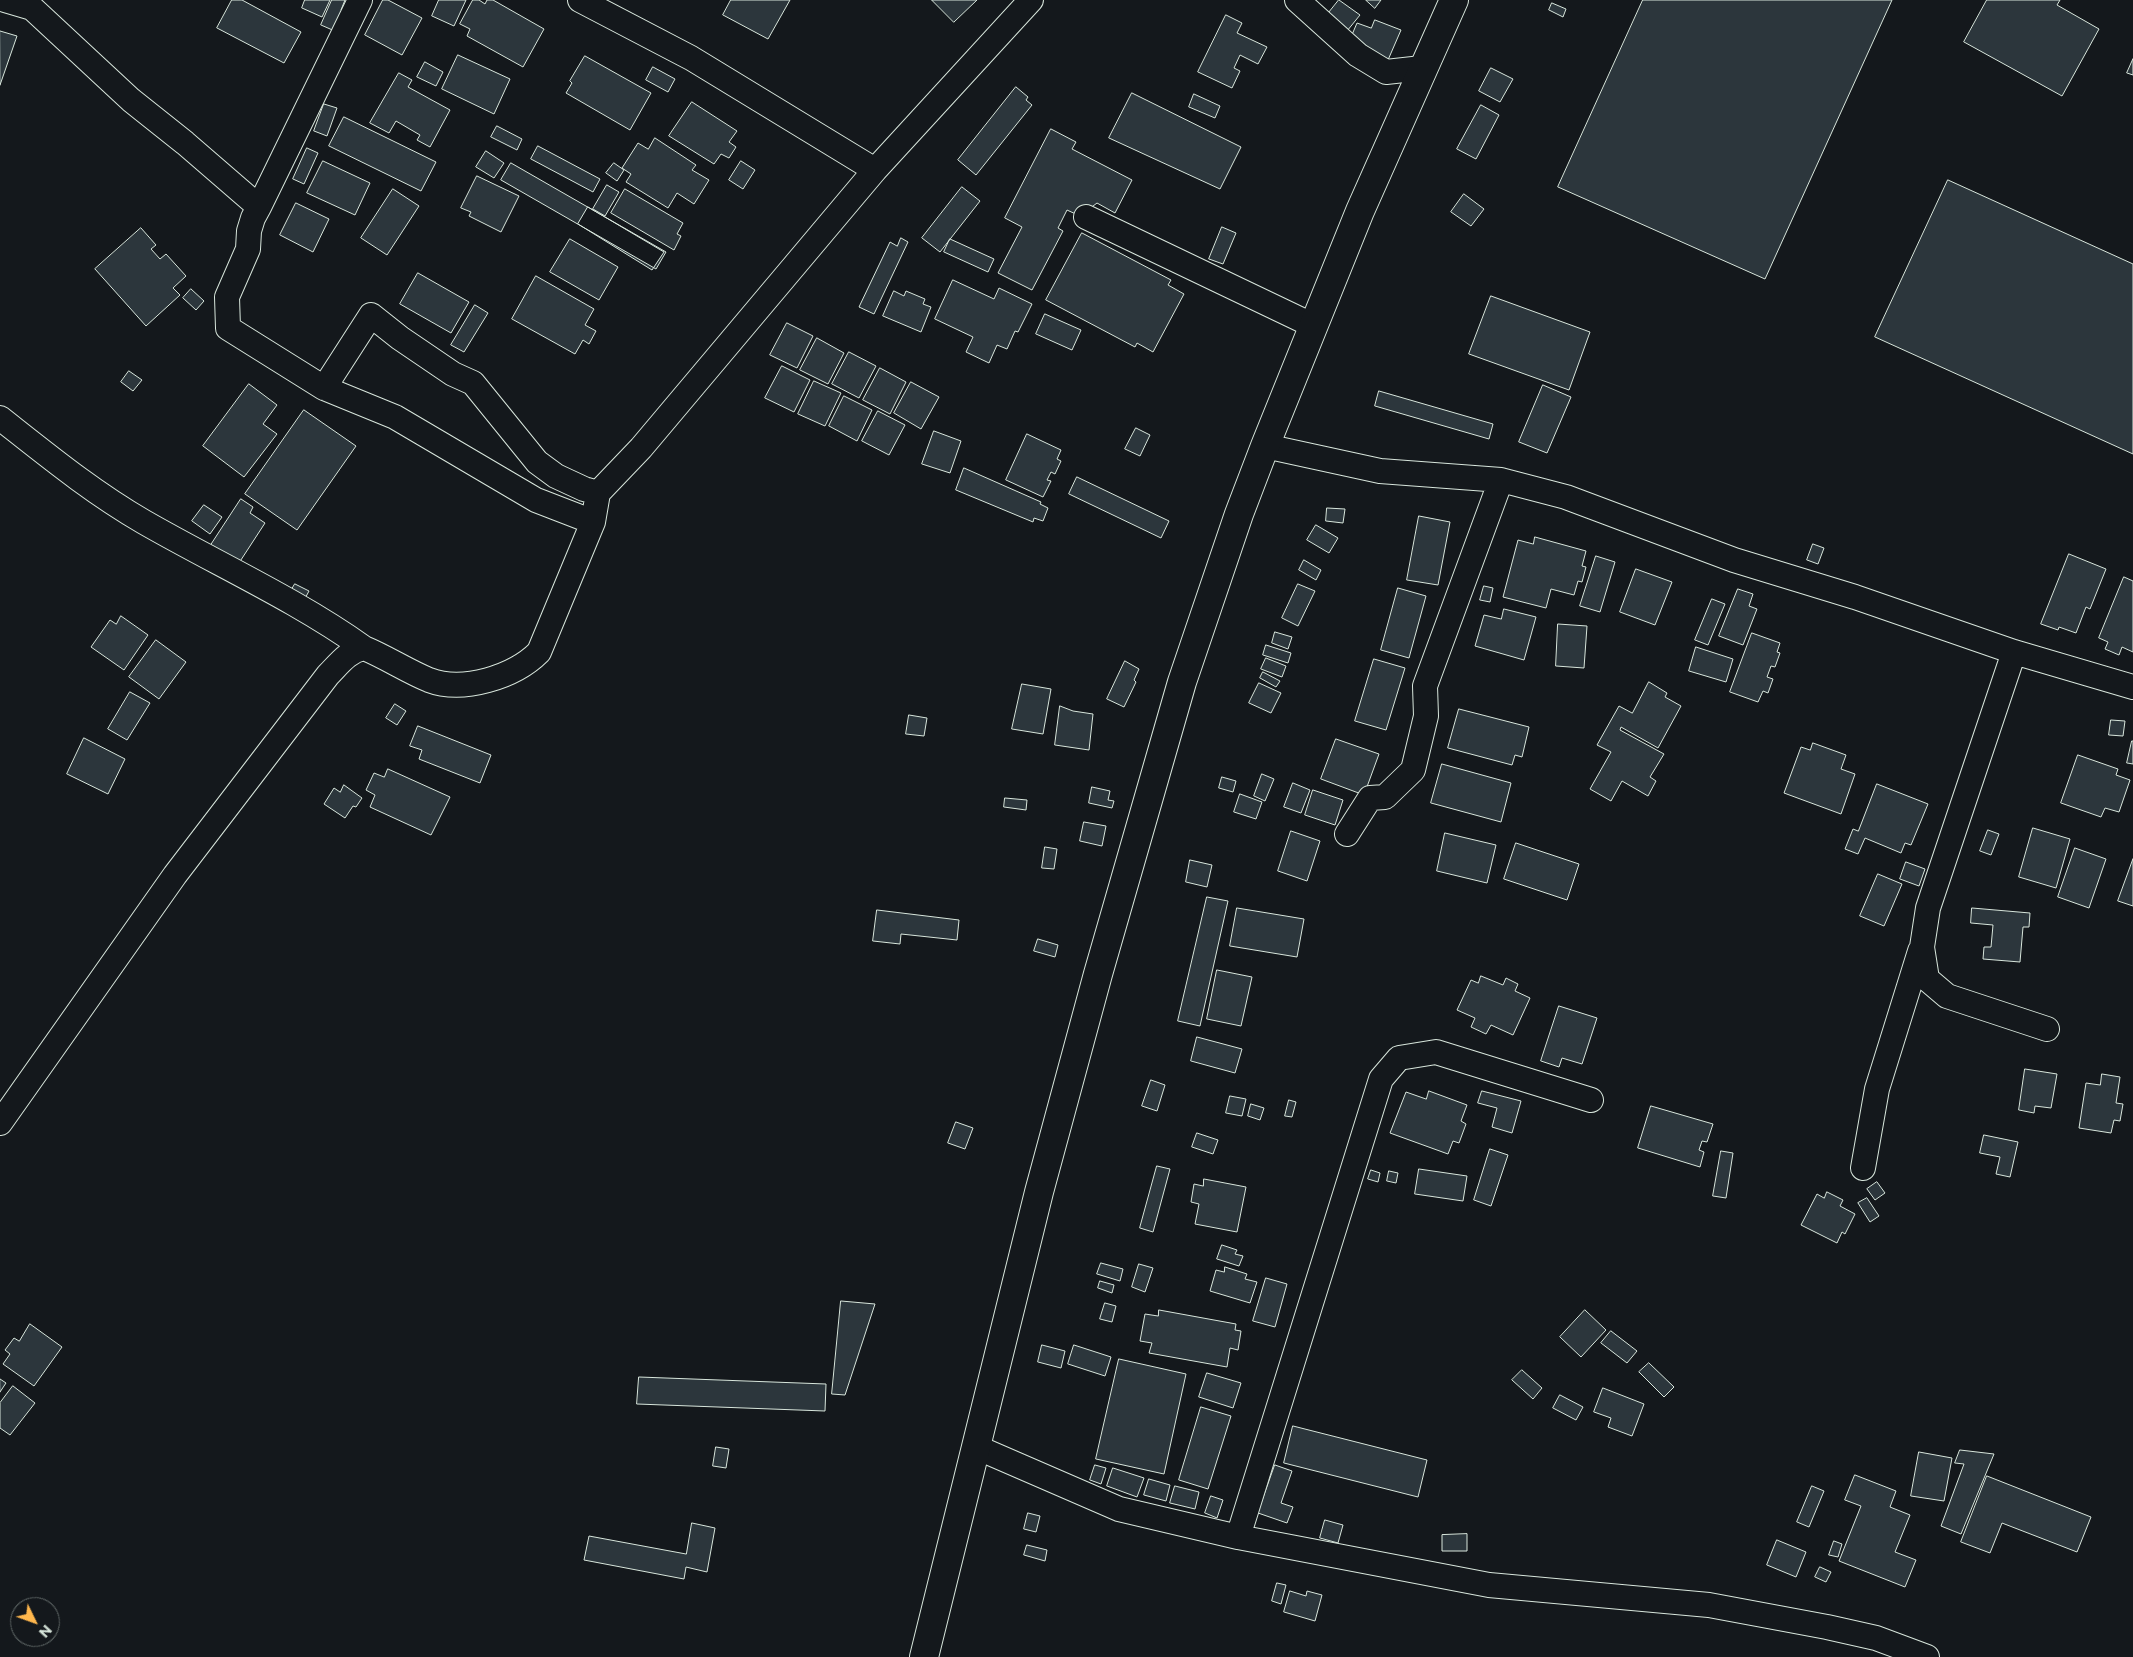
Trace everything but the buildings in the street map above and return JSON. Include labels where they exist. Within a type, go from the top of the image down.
[{"type":"main road","points":[[924,1657],[1039,1192],[1098,974],[1182,682],[1239,514],[1265,446],[1360,211],[1422,68],[1454,0]]},
{"type":"street","points":[[4,0],[32,8],[131,100],[185,143],[259,208]]},
{"type":"street","points":[[360,0],[253,218],[249,231],[248,249],[227,297],[228,328],[324,388],[395,417],[536,500],[592,522]]},
{"type":"street","points":[[580,0],[691,58],[874,170]]},
{"type":"street","points":[[0,418],[88,488],[143,522],[334,627],[364,648],[429,680],[446,684],[485,680],[513,672],[528,663],[539,652],[592,522],[598,493],[641,448],[874,170],[1031,0]]},
{"type":"street","points":[[1297,0],[1358,55],[1386,72],[1422,68]]},
{"type":"street","points":[[1086,217],[1314,326]]},
{"type":"street","points":[[324,388],[371,315],[400,338],[453,374],[473,384],[537,462],[556,476],[584,489],[598,493]]},
{"type":"street","points":[[1265,446],[1380,471],[1501,480],[1566,497],[1734,560],[1856,597],[2014,652],[2133,687]]},
{"type":"street","points":[[1347,834],[1370,798],[1385,797],[1413,770],[1426,716],[1425,686],[1501,480]]},
{"type":"street","points":[[0,1123],[175,875],[328,675],[348,654],[356,649],[364,648]]},
{"type":"street","points":[[1863,1168],[1877,1088],[1922,947],[1928,908],[2014,652]]},
{"type":"street","points":[[1922,947],[1927,979],[1947,996],[2047,1029]]},
{"type":"street","points":[[1238,1537],[1381,1079],[1398,1058],[1436,1052],[1590,1100]]},
{"type":"street","points":[[976,1447],[1118,1509],[1238,1537],[1489,1585],[1709,1605],[1827,1627],[1873,1648],[1927,1657]]}]
